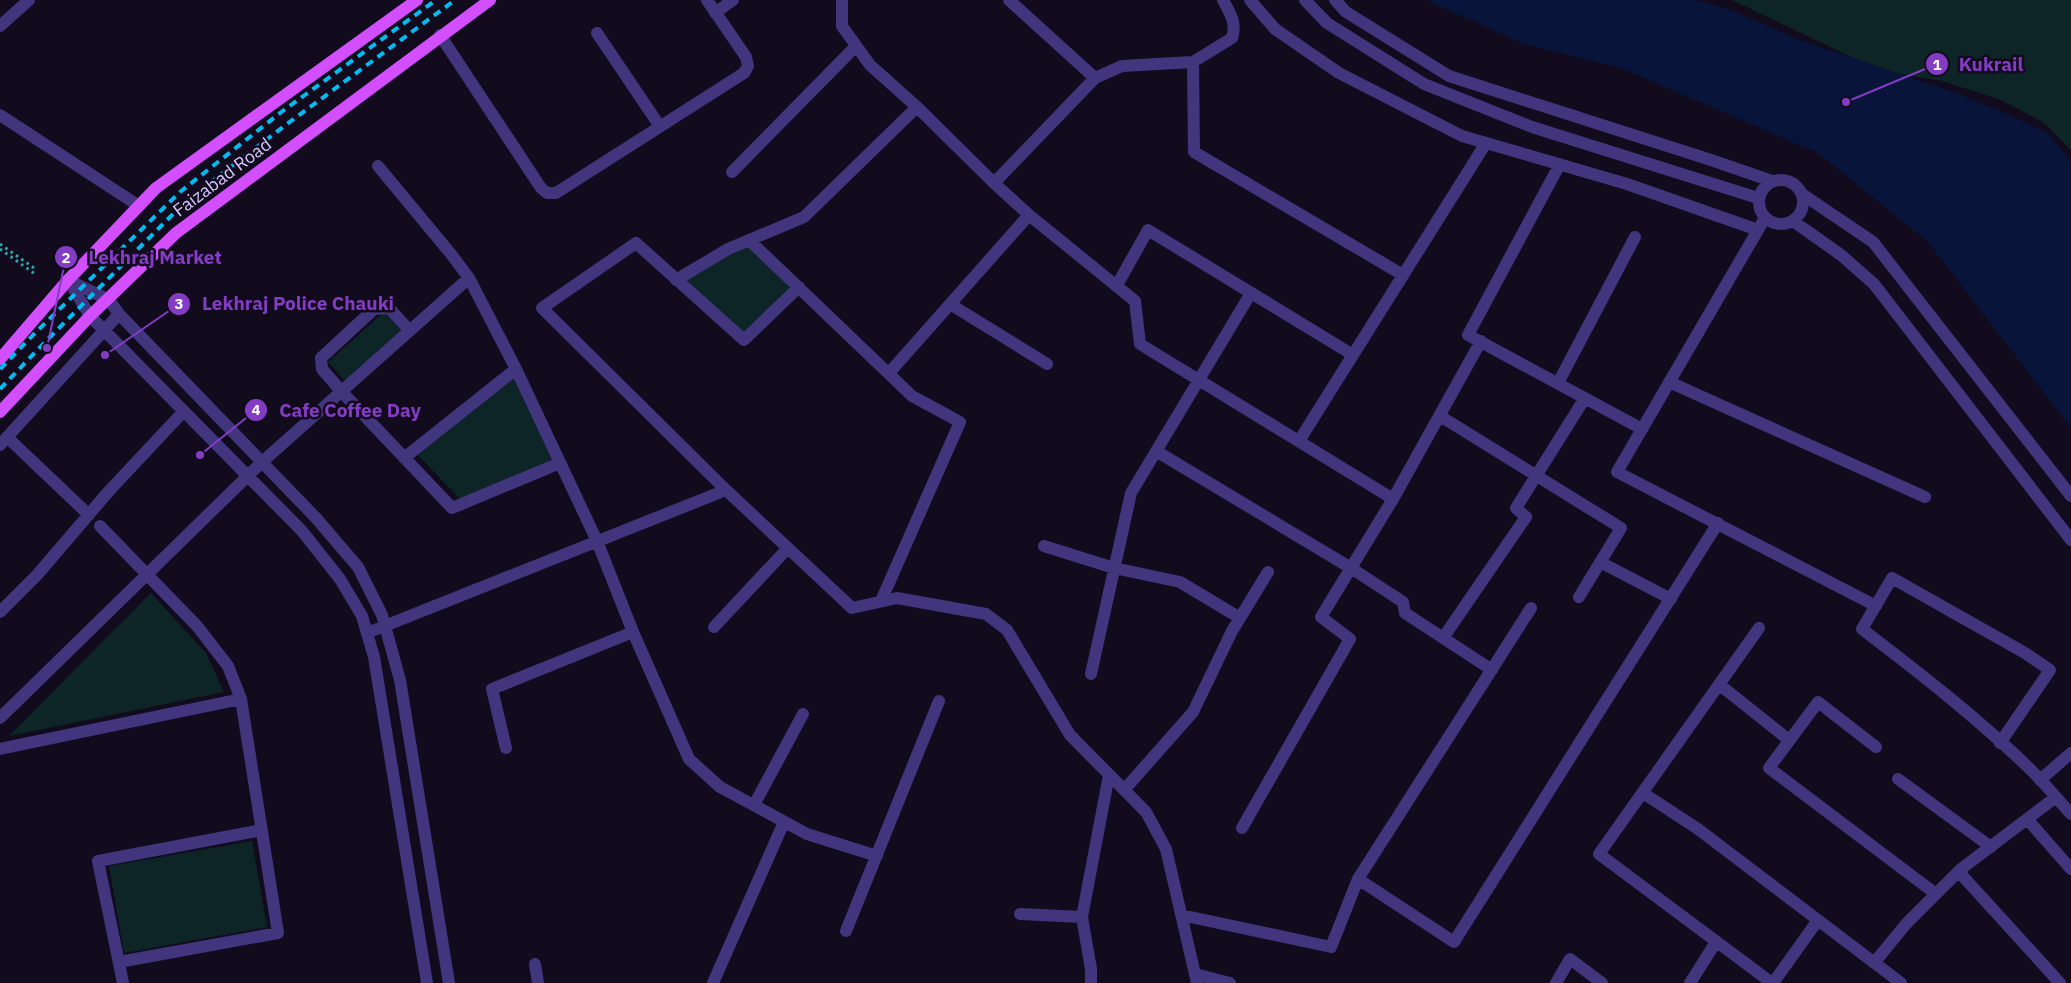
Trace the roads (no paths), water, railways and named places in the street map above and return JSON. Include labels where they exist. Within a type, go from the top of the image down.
[{"type":"main road","name":"Faizabad Road","points":[[0,359],[68,280],[156,188],[417,0]]},
{"type":"main road","name":"Faizabad Road","points":[[0,412],[90,316],[109,300],[176,233],[440,35],[490,0]]},
{"type":"street","points":[[0,26],[29,0]]},
{"type":"street","points":[[440,35],[541,188],[547,193],[556,193],[659,125],[744,73],[748,66],[746,57],[706,0]]},
{"type":"street","points":[[715,13],[733,0]]},
{"type":"street","points":[[842,0],[842,26],[870,65],[917,107],[1029,215],[1135,301],[1140,344],[1392,499]]},
{"type":"street","points":[[1009,0],[1095,78]]},
{"type":"street","points":[[994,183],[1095,78],[1122,66],[1193,62],[1232,38],[1235,29],[1223,0]]},
{"type":"street","points":[[1250,0],[1275,29],[1339,73],[1462,136],[1627,184],[1758,230]]},
{"type":"street","points":[[1305,0],[1327,23],[1424,84],[1532,127],[1700,178],[1758,198]]},
{"type":"street","points":[[1335,0],[1346,12],[1449,76],[1772,181],[1786,180],[1799,188],[1802,194],[1802,209],[1793,221],[1779,224],[1765,218],[1758,205],[1758,198],[1766,185],[1772,181]]},
{"type":"street","points":[[597,33],[659,125]]},
{"type":"street","points":[[732,172],[856,46]]},
{"type":"street","points":[[1193,62],[1194,152],[1403,275]]},
{"type":"street","points":[[676,280],[728,249],[804,216],[917,107]]},
{"type":"street","points":[[0,115],[139,206]]},
{"type":"street","points":[[1299,442],[1486,143]]},
{"type":"street","points":[[1560,164],[1468,336],[1481,341],[1642,430]]},
{"type":"street","points":[[378,166],[469,278],[516,369],[597,541],[633,632],[689,759],[720,787],[807,834],[877,856]]},
{"type":"street","points":[[1802,194],[1874,242],[2071,496]]},
{"type":"street","points":[[889,373],[1029,215]]},
{"type":"street","points":[[1765,218],[1618,472],[1876,606]]},
{"type":"street","points":[[1793,221],[1841,255],[1874,284],[2071,540]]},
{"type":"street","points":[[1117,285],[1148,230],[1353,355]]},
{"type":"street","points":[[1558,383],[1635,237]]},
{"type":"street","points":[[749,240],[912,396],[960,422],[881,601]]},
{"type":"street","points":[[799,286],[744,340],[636,243],[542,308],[726,490],[852,608],[898,598],[986,614],[1007,630],[1070,736],[1146,812],[1166,849],[1196,978],[1230,983]]},
{"type":"street","points":[[0,718],[262,462],[469,278]]},
{"type":"street","points":[[68,280],[109,300],[118,314],[316,518],[358,567],[382,615],[400,680],[449,983]]},
{"type":"street","points":[[68,280],[90,316],[105,329],[302,531],[340,579],[362,616],[374,657],[427,983]]},
{"type":"street","points":[[1091,674],[1131,493],[1251,293]]},
{"type":"street","points":[[950,304],[1046,364]]},
{"type":"street","points":[[409,330],[389,308],[374,309],[321,358],[322,369],[340,391],[452,508],[560,463]]},
{"type":"street","points":[[89,515],[4,441],[118,314]]},
{"type":"street","points":[[1242,828],[1350,639],[1321,617],[1392,499],[1481,341]]},
{"type":"street","points":[[404,458],[516,369]]},
{"type":"street","points":[[1669,382],[1925,497]]},
{"type":"street","points":[[1443,638],[1526,517],[1516,508],[1585,398]]},
{"type":"street","points":[[0,612],[37,575],[184,410]]},
{"type":"street","points":[[1440,416],[1621,528],[1579,597]]},
{"type":"street","points":[[1156,452],[1351,568],[1403,602],[1405,613],[1492,670]]},
{"type":"street","points":[[367,633],[726,490]]},
{"type":"street","points":[[1358,879],[1454,942],[1718,524]]},
{"type":"street","points":[[100,526],[196,626],[228,666],[241,699],[278,933],[118,962]]},
{"type":"street","points":[[1044,546],[1114,568],[1180,582],[1240,618]]},
{"type":"street","points":[[714,627],[788,548]]},
{"type":"street","points":[[1600,562],[1670,599]]},
{"type":"street","points":[[1124,790],[1193,712],[1240,618],[1268,572]]},
{"type":"street","points":[[2000,743],[2050,670],[2025,653],[1892,578],[1862,629],[1942,691],[2040,780],[2071,814]]},
{"type":"street","points":[[1181,916],[1331,947],[1358,879],[1531,608]]},
{"type":"street","points":[[1759,628],[1599,854],[1773,983],[1818,920]]},
{"type":"street","points":[[506,748],[492,689],[633,632]]},
{"type":"street","points":[[1720,685],[1789,740]]},
{"type":"street","points":[[0,749],[241,699]]},
{"type":"street","points":[[846,931],[940,701]]},
{"type":"street","points":[[1876,747],[1818,702],[1768,768],[1936,894]]},
{"type":"street","points":[[754,805],[803,714]]},
{"type":"street","points":[[2040,780],[2071,753]]},
{"type":"street","points":[[1091,983],[1091,969],[1082,917],[1109,775]]},
{"type":"street","points":[[1898,779],[1990,847]]},
{"type":"street","points":[[1643,792],[1698,829],[1901,983]]},
{"type":"street","points":[[1874,963],[1906,924],[1959,872],[2056,797]]},
{"type":"street","points":[[2027,819],[2071,870]]},
{"type":"street","points":[[713,983],[784,822]]},
{"type":"street","points":[[123,983],[98,861],[262,830]]},
{"type":"street","points":[[1959,872],[2060,983],[2071,975]]},
{"type":"street","points":[[1020,914],[1082,917]]},
{"type":"street","points":[[1690,983],[1716,942]]},
{"type":"street","points":[[1556,983],[1570,959],[1602,983]]},
{"type":"street","points":[[535,964],[538,983]]},
{"type":"water","points":[[1426,0],[1696,0],[1731,10],[1800,40],[1948,90],[1996,109],[2048,133],[2071,161],[2071,428],[1928,242],[1818,153],[1621,68],[1524,44]]},
{"type":"railway","points":[[0,369],[180,192],[280,113],[436,0]]},
{"type":"railway","points":[[0,389],[186,201],[455,0]]},
{"type":"place","name":"Kukrail","points":[[1846,102]]},
{"type":"place","name":"Lekhraj Market","points":[[47,348]]},
{"type":"place","name":"Lekhraj Police Chauki","points":[[105,355]]},
{"type":"place","name":"Cafe Coffee Day","points":[[200,455]]}]
